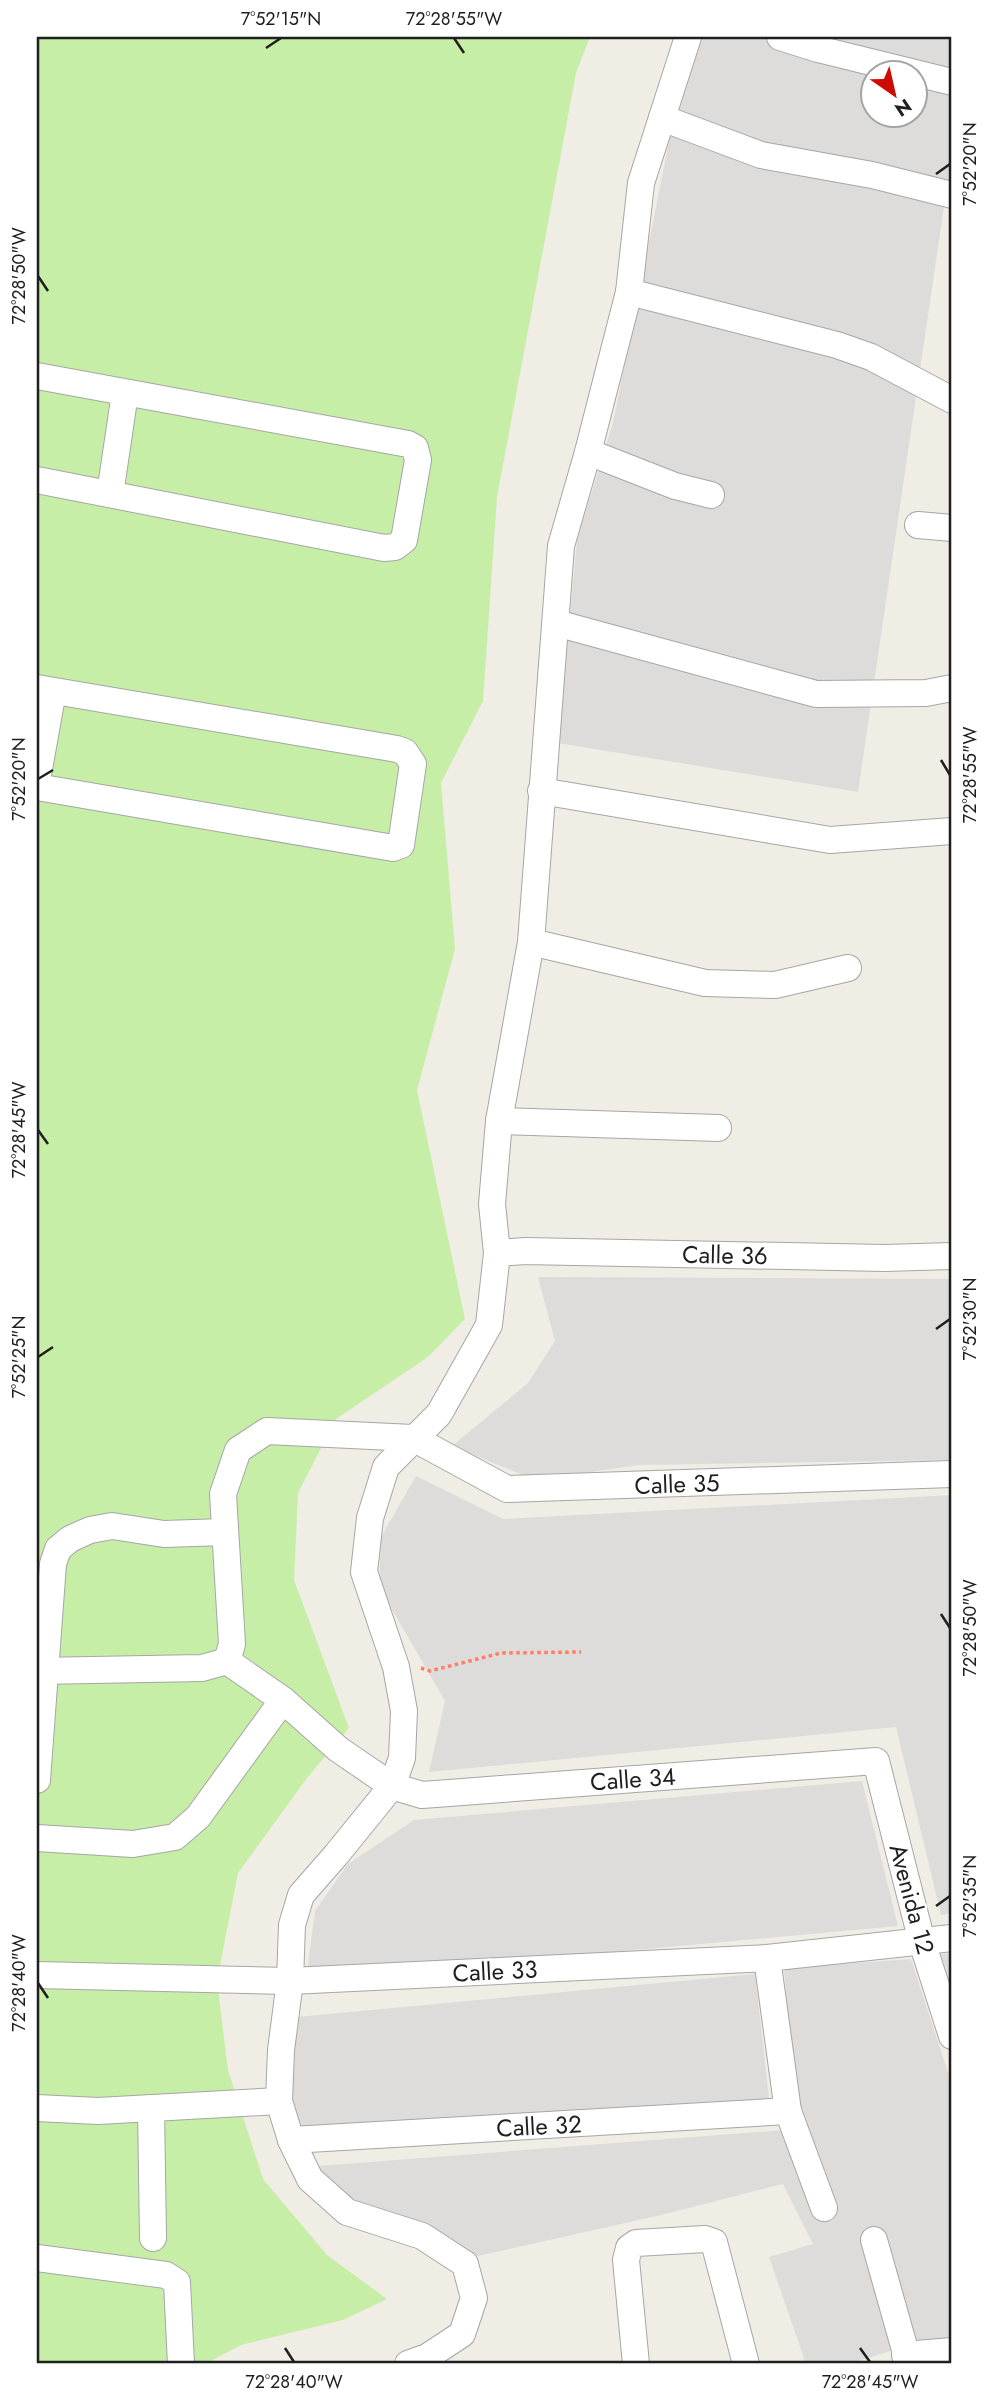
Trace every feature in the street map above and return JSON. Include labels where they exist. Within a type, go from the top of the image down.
[{"type":"street","points":[[417,2361],[462,2334],[474,2298],[465,2264],[422,2236],[347,2212],[310,2179],[291,2140],[279,2101],[292,1925],[301,1895],[392,1786],[402,1758],[404,1711],[396,1667],[364,1572],[370,1518],[386,1467],[439,1413],[489,1325],[497,1253],[492,1204],[499,1121],[531,942],[561,546],[629,292],[641,183],[688,37]]},
{"type":"street","points":[[780,37],[952,82]]},
{"type":"street","points":[[662,118],[761,155],[872,175],[952,195]]},
{"type":"street","points":[[629,292],[836,345],[871,357],[952,400]]},
{"type":"street","points":[[37,376],[408,444],[415,448],[418,460],[404,540],[395,547],[384,548],[37,480]]},
{"type":"street","points":[[110,494],[125,393]]},
{"type":"street","points":[[588,452],[676,486],[711,495]]},
{"type":"street","points":[[918,525],[952,528]]},
{"type":"street","points":[[556,624],[816,694],[926,693],[952,688]]},
{"type":"street","points":[[37,780],[45,690],[405,752],[413,764],[401,845],[393,848],[37,787]]},
{"type":"street","points":[[541,791],[830,840],[952,831]]},
{"type":"street","points":[[531,942],[705,984],[775,985],[848,968]]},
{"type":"street","points":[[499,1121],[718,1128]]},
{"type":"street","name":"Calle 36","points":[[497,1253],[525,1251],[885,1258],[952,1256]]},
{"type":"street","points":[[41,1671],[202,1668],[227,1661],[232,1644],[223,1494],[238,1450],[267,1431],[414,1438]]},
{"type":"street","name":"Calle 35","points":[[414,1438],[507,1489],[952,1474]]},
{"type":"street","points":[[37,1780],[41,1671],[53,1564],[58,1549],[70,1539],[90,1530],[112,1526],[163,1534],[225,1532]]},
{"type":"street","name":"Calle 34","points":[[227,1661],[284,1700],[338,1749],[392,1786],[422,1795],[876,1761]]},
{"type":"street","points":[[37,1838],[133,1844],[175,1836],[198,1817],[284,1700]]},
{"type":"street","name":"Avenida 12","points":[[876,1761],[922,1942],[952,2036]]},
{"type":"street","name":"Calle 33","points":[[37,1975],[290,1980],[767,1958],[952,1938]]},
{"type":"street","points":[[767,1958],[788,2111],[824,2208]]},
{"type":"street","points":[[37,2108],[98,2111],[279,2101]]},
{"type":"street","points":[[151,2108],[153,2238]]},
{"type":"street","name":"Calle 32","points":[[291,2140],[788,2111]]},
{"type":"street","points":[[636,2364],[626,2260],[629,2248],[636,2243],[705,2239],[714,2242],[746,2364]]},
{"type":"street","points":[[874,2240],[907,2359],[952,2351]]},
{"type":"street","points":[[37,2258],[166,2275],[177,2282],[181,2364]]},
{"type":"path","points":[[417,1662],[423,1670],[430,1671],[501,1653],[581,1652]]},
{"type":"shaded area","points":[[696,37],[952,37],[952,152],[858,792],[558,743],[577,540],[613,423],[679,78]]},
{"type":"shaded area","points":[[538,1277],[952,1279],[952,1460],[639,1465],[535,1480],[452,1446],[528,1383],[555,1341]]},
{"type":"shaded area","points":[[416,1476],[503,1519],[952,1495],[952,1913],[941,1915],[896,1727],[429,1772],[445,1701],[379,1587],[381,1537]]},
{"type":"shaded area","points":[[862,1781],[898,1926],[306,1980],[315,1911],[348,1864],[414,1820]]},
{"type":"shaded area","points":[[952,1953],[952,1996],[937,1955]]},
{"type":"shaded area","points":[[911,1959],[952,2085],[952,2337],[920,2342],[848,2364],[806,2364],[769,2257],[813,2244],[783,2184],[661,2215],[464,2259],[389,2225],[305,2167],[797,2129],[784,1968]]},
{"type":"shaded area","points":[[755,1974],[770,2106],[295,2139],[285,2105],[297,2017]]},
{"type":"green space","points":[[37,37],[590,37],[576,73],[497,497],[483,701],[441,783],[455,949],[417,1090],[465,1319],[428,1357],[336,1419],[298,1493],[294,1580],[349,1728],[307,1778],[238,1873],[217,1981],[228,2070],[263,2179],[327,2255],[387,2299],[343,2320],[241,2345],[205,2364],[37,2364]]}]
